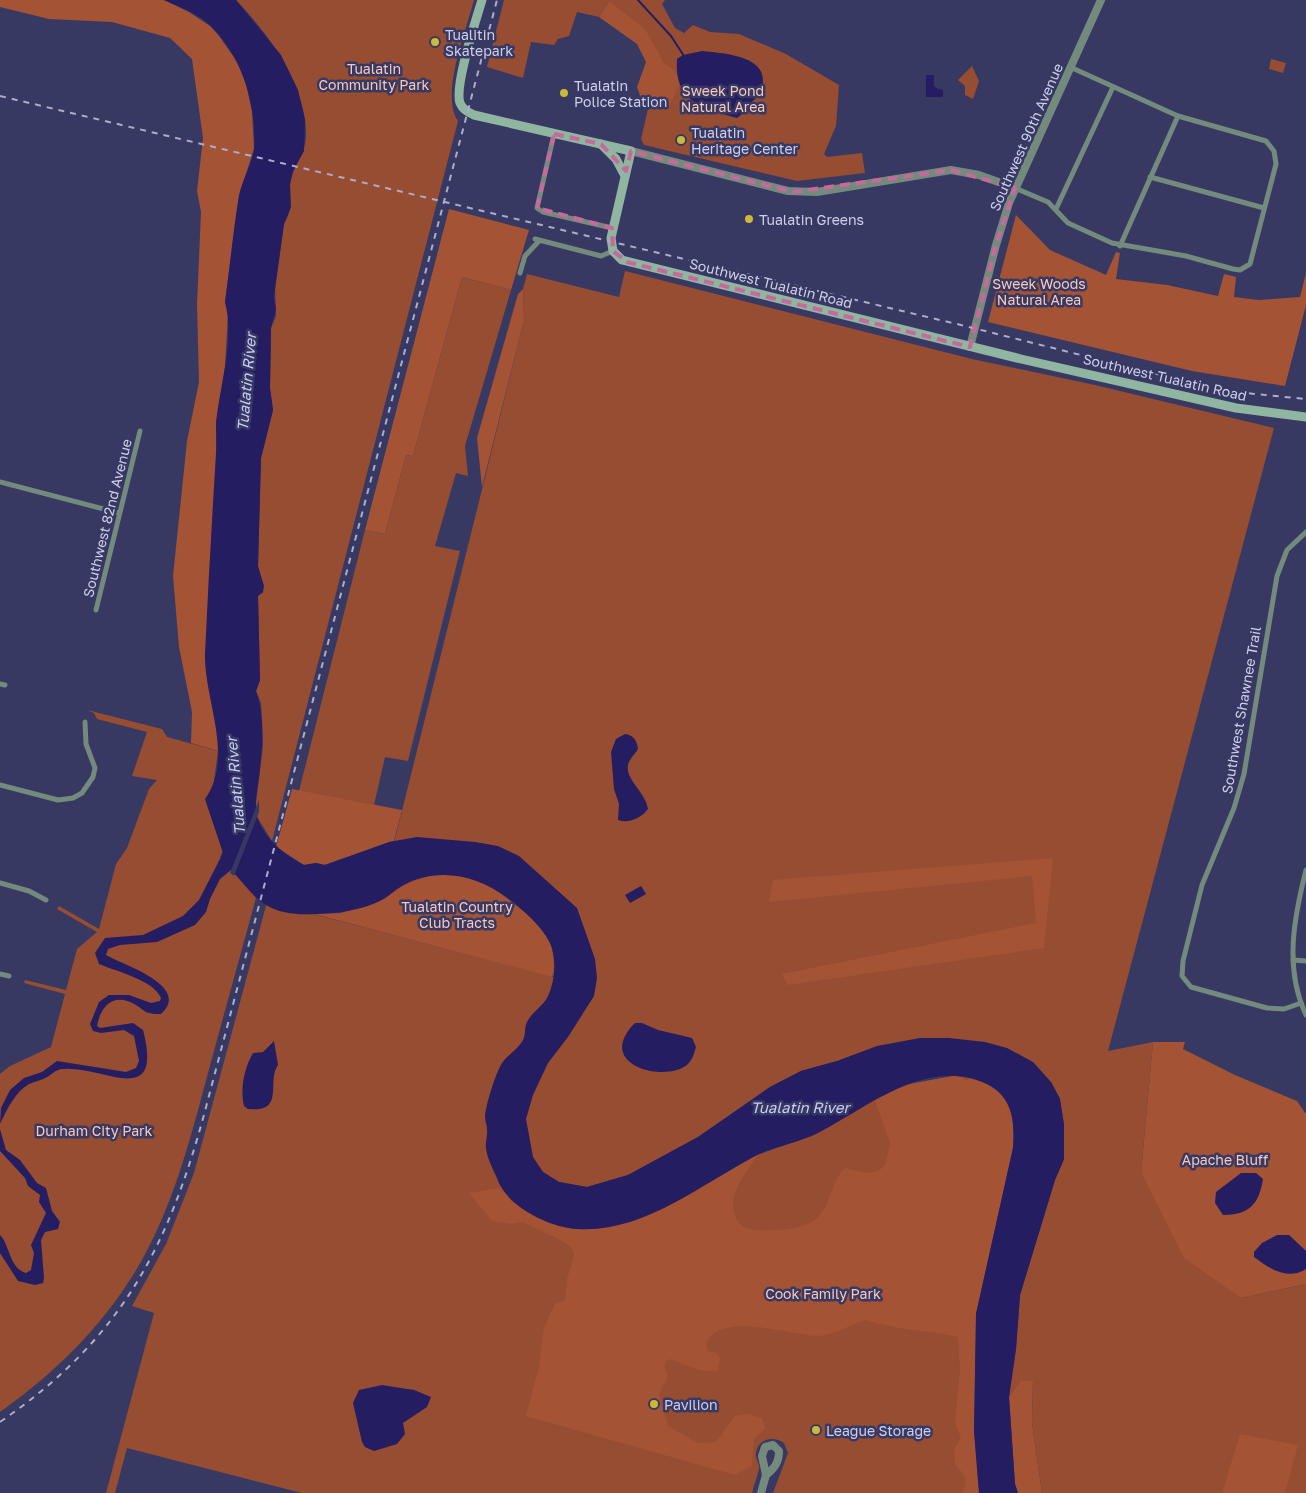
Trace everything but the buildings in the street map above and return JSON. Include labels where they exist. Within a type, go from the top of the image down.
[{"type":"main road","points":[[482,0],[459,87],[461,105],[467,112],[474,115],[631,151],[612,228],[611,246],[613,251]]},
{"type":"main road","points":[[601,144],[616,160],[625,176]]},
{"type":"main road","name":"Southwest Tualatin Road","points":[[613,251],[622,260],[635,265],[970,347],[1236,408],[1306,417]]},
{"type":"street","name":"Southwest 90th Avenue","points":[[970,347],[996,244],[1015,188],[1101,0]]},
{"type":"street","points":[[631,151],[701,171],[797,193],[817,192],[950,170],[979,175],[1038,196],[1056,209],[1074,227],[1120,246],[1180,255],[1233,269],[1246,268],[1252,257],[1276,164],[1274,151],[1266,141],[1178,116],[1070,67]]},
{"type":"street","points":[[1056,209],[1113,87]]},
{"type":"street","points":[[1120,246],[1178,116]]},
{"type":"street","points":[[554,134],[537,208],[543,212],[612,228]]},
{"type":"street","points":[[1150,177],[1264,208]]},
{"type":"street","points":[[520,273],[526,256],[537,240],[601,256],[613,251]]},
{"type":"street","name":"Southwest 82nd Avenue","points":[[96,610],[140,431]]},
{"type":"street","points":[[0,482],[119,513]]},
{"type":"street","name":"Southwest Shawnee Trail","points":[[1300,1003],[1284,1009],[1266,1008],[1191,987],[1182,976],[1183,961],[1202,885],[1234,808],[1244,774],[1277,576],[1287,550],[1306,532]]},
{"type":"street","points":[[0,785],[58,800],[73,798],[82,793],[93,777],[95,768],[86,744],[84,722]]},
{"type":"street","points":[[1306,870],[1296,908],[1293,960],[1300,1003],[1306,1015]]},
{"type":"street","points":[[0,883],[29,891],[46,900]]},
{"type":"street","points":[[1293,960],[1306,961]]},
{"type":"street","points":[[0,974],[9,976]]},
{"type":"street","points":[[761,1493],[766,1475]]},
{"type":"highlighted area","points":[[554,134],[601,144],[626,171],[631,151],[793,192],[951,170],[1015,188],[996,245],[970,347],[627,262],[613,251],[612,228],[537,208]]},
{"type":"green space","points":[[0,0],[164,0],[189,12],[210,26],[238,63],[245,78],[252,112],[254,149],[239,195],[225,302],[228,313],[225,367],[216,423],[218,751],[191,743],[192,712],[179,647],[173,576],[187,441],[199,382],[197,305],[201,212],[197,191],[203,138],[192,59],[170,38],[112,22],[49,19],[0,7]]},
{"type":"green space","name":"Tualatin Community Park","points":[[236,0],[474,0],[453,79],[453,110],[458,121],[272,841],[257,817],[256,803],[263,746],[261,703],[256,691],[260,680],[258,596],[263,592],[258,566],[261,458],[273,410],[270,388],[271,328],[276,316],[275,286],[284,224],[290,206],[291,180],[304,149],[306,137],[305,118],[301,100],[284,63],[261,29]]},
{"type":"green space","name":"Sweek Pond Natural Area","points":[[504,0],[665,0],[662,4],[675,28],[684,33],[693,25],[710,32],[739,34],[786,54],[839,85],[836,126],[824,154],[827,157],[862,153],[865,173],[797,181],[644,145],[641,139],[652,92],[664,63],[609,1],[599,17],[577,12],[569,36],[558,39],[554,45],[531,42],[523,78],[487,67]]},
{"type":"green space","points":[[609,1],[645,29],[664,63],[676,72],[679,85],[667,110],[644,107],[637,87],[646,62],[637,44],[599,17]]},
{"type":"green space","points":[[1271,59],[1286,63],[1283,73],[1269,69]]},
{"type":"green space","points":[[972,66],[979,81],[973,99],[965,95],[965,86],[958,80]]},
{"type":"green space","points":[[449,209],[529,230],[511,290],[462,277],[413,456],[406,455],[385,534],[365,530]]},
{"type":"green space","name":"Sweek Woods Natural Area","points":[[1016,215],[1050,250],[1106,275],[1116,252],[1120,253],[1116,279],[1167,285],[1218,296],[1224,274],[1236,277],[1234,297],[1259,300],[1300,297],[1306,273],[1306,305],[1285,386],[1192,371],[988,322]]},
{"type":"green space","name":"Cook Family Park","points":[[625,271],[972,359],[1095,385],[1274,428],[1108,1051],[1153,1042],[1141,1172],[1241,1298],[1306,1284],[1306,1493],[1042,1493],[1032,1423],[1033,1381],[1020,1381],[1009,1397],[1016,1349],[1020,1295],[1055,1180],[1064,1159],[1064,1125],[1060,1099],[1051,1082],[837,1061],[801,1071],[770,1087],[698,1137],[628,1175],[587,1187],[559,1182],[543,1172],[524,1184],[689,1195],[757,1155],[811,1136],[874,1098],[904,1085],[953,1076],[971,1078],[976,1314],[974,1431],[979,1493],[773,1493],[788,1453],[784,1443],[771,1439],[763,1442],[757,1448],[756,1455],[759,1469],[752,1493],[302,1493],[127,1448],[115,1493],[106,1493],[154,1313],[132,1306],[166,1244],[194,1173],[267,902],[558,978],[380,899],[524,321],[523,289],[527,274],[619,297]]},
{"type":"green space","points":[[462,277],[511,290],[465,446],[468,476],[456,473],[435,546],[460,551],[408,761],[385,757],[374,805],[299,791],[365,530],[385,534],[406,455],[413,456]]},
{"type":"green space","points":[[523,289],[524,321],[482,487],[477,438],[518,294]]},
{"type":"green space","name":"Durham City Park","points":[[87,710],[162,729],[167,737],[218,751],[213,788],[206,802],[223,850],[220,857],[256,898],[188,1144],[173,1191],[154,1236],[129,1281],[98,1323],[42,1380],[0,1412],[0,1074],[10,1066],[51,1047],[65,994],[24,983],[25,980],[66,990],[77,949],[97,932],[57,909],[59,906],[99,929],[116,864],[127,848],[149,789],[157,780],[132,776],[147,732],[97,719],[94,713]]},
{"type":"green space","points":[[292,789],[402,810],[394,841],[324,865],[316,863],[304,865],[276,847]]},
{"type":"green space","points":[[1053,858],[1044,948],[788,985],[782,974],[1036,923],[1032,876],[769,902],[773,880]]},
{"type":"green space","name":"Tualatin Country Club Tracts","points":[[432,875],[461,876],[489,884],[514,901],[532,918],[550,943],[553,960],[552,977],[314,914],[341,913],[384,899],[404,885]]},
{"type":"green space","name":"Apache Bluff","points":[[1153,1042],[1185,1042],[1183,1049],[1235,1075],[1297,1101],[1306,1114],[1306,1284],[1241,1298],[1184,1258],[1141,1172]]},
{"type":"green space","name":"Cook Family Park","points":[[953,1076],[962,1077],[965,1081],[971,1078],[984,1083],[1002,1095],[1011,1113],[1014,1135],[1013,1148],[976,1314],[974,1431],[979,1493],[962,1493],[966,1481],[961,1471],[955,1465],[954,1449],[961,1438],[955,1423],[960,1370],[958,1337],[888,1326],[865,1320],[836,1332],[818,1336],[756,1327],[739,1326],[724,1328],[713,1334],[706,1345],[708,1351],[717,1353],[720,1359],[718,1370],[699,1370],[670,1359],[665,1362],[668,1376],[659,1395],[668,1426],[698,1443],[716,1442],[735,1416],[748,1414],[762,1418],[765,1428],[754,1439],[752,1466],[735,1475],[526,1416],[539,1366],[544,1327],[555,1304],[565,1300],[567,1279],[574,1255],[572,1249],[566,1243],[523,1222],[511,1224],[492,1221],[469,1193],[500,1188],[513,1203],[604,1227],[632,1220],[664,1208],[757,1155],[736,1190],[733,1206],[737,1219],[744,1227],[759,1230],[780,1230],[801,1226],[815,1220],[821,1214],[836,1180],[845,1168],[868,1173],[880,1170],[886,1163],[890,1143],[874,1098],[904,1085]]},
{"type":"green space","points":[[1020,1381],[1033,1381],[1032,1423],[1042,1493],[1018,1493],[1015,1484],[1009,1397]]},
{"type":"green space","points":[[1240,1434],[1298,1445],[1285,1493],[1222,1493]]},
{"type":"water","name":"Tualatin River","points":[[164,0],[236,0],[281,55],[298,90],[305,120],[304,151],[293,171],[290,184],[291,207],[284,224],[274,297],[276,309],[271,328],[270,388],[273,410],[261,458],[258,566],[264,586],[263,592],[258,596],[260,680],[256,691],[261,712],[262,734],[256,807],[257,816],[264,832],[282,851],[304,865],[316,863],[325,865],[389,842],[417,837],[498,846],[519,856],[577,908],[595,959],[597,978],[594,996],[568,1037],[548,1063],[533,1095],[526,1119],[533,1157],[543,1172],[559,1182],[587,1187],[628,1175],[698,1137],[770,1087],[801,1071],[837,1061],[877,1046],[920,1038],[949,1038],[985,1042],[1007,1048],[1033,1062],[1051,1082],[1060,1099],[1064,1125],[1064,1159],[1055,1180],[1020,1295],[1016,1349],[1009,1397],[1015,1484],[1018,1493],[979,1493],[974,1431],[976,1314],[1013,1148],[1013,1120],[1011,1111],[996,1089],[987,1084],[964,1077],[941,1076],[918,1081],[896,1089],[814,1135],[755,1156],[670,1205],[624,1224],[601,1228],[577,1229],[541,1219],[519,1206],[509,1198],[502,1188],[487,1152],[485,1112],[494,1081],[502,1063],[521,1043],[524,1038],[526,1024],[550,992],[554,971],[554,956],[546,936],[531,918],[496,890],[470,879],[443,875],[429,876],[402,886],[382,900],[365,907],[324,914],[302,914],[284,912],[266,905],[231,870],[220,879],[206,912],[195,925],[157,942],[120,945],[108,949],[106,955],[152,978],[168,994],[168,1004],[161,1014],[147,1012],[128,1001],[115,1000],[105,1007],[99,1019],[97,1026],[100,1028],[133,1023],[143,1030],[147,1055],[145,1070],[137,1077],[125,1078],[78,1069],[58,1070],[46,1078],[24,1087],[12,1102],[0,1124],[1,1108],[10,1090],[24,1078],[42,1072],[57,1061],[126,1072],[136,1068],[139,1061],[134,1036],[124,1030],[101,1033],[93,1031],[90,1024],[99,1002],[109,995],[129,995],[151,1003],[160,1001],[161,998],[151,986],[143,981],[99,964],[95,953],[105,938],[143,935],[183,916],[199,900],[223,853],[205,799],[214,783],[218,765],[218,747],[206,672],[205,654],[216,423],[228,347],[228,317],[225,302],[239,196],[254,149],[253,116],[250,99],[239,67],[222,38],[200,18]]},
{"type":"water","points":[[702,51],[740,57],[757,66],[761,72],[763,84],[760,92],[737,118],[712,111],[693,101],[685,94],[680,85],[677,73],[677,59],[683,55]]},
{"type":"water","points":[[926,75],[934,75],[934,86],[943,90],[943,97],[926,97]]},
{"type":"water","points":[[625,734],[634,738],[637,743],[638,749],[630,760],[628,768],[631,779],[643,797],[648,809],[642,815],[630,821],[618,820],[619,804],[614,789],[611,752],[616,739]]},
{"type":"water","points":[[641,886],[646,894],[630,903],[625,895]]},
{"type":"water","points":[[635,1023],[642,1023],[658,1030],[692,1038],[696,1047],[691,1060],[678,1070],[665,1072],[650,1071],[637,1067],[628,1060],[622,1050],[624,1038]]},
{"type":"water","points":[[274,1041],[278,1065],[275,1072],[271,1101],[267,1106],[260,1109],[248,1109],[244,1106],[242,1092],[247,1066],[253,1053],[263,1052]]},
{"type":"water","points":[[0,1129],[6,1150],[20,1160],[37,1183],[46,1188],[52,1211],[60,1222],[58,1229],[45,1232],[41,1240],[43,1283],[35,1285],[18,1281],[0,1253],[0,1235],[16,1266],[26,1273],[31,1270],[34,1253],[31,1245],[46,1213],[39,1202],[40,1195],[28,1186],[25,1178],[0,1151]]},
{"type":"water","points":[[1241,1173],[1256,1173],[1263,1179],[1259,1195],[1246,1210],[1240,1213],[1223,1215],[1215,1203],[1216,1192]]},
{"type":"water","points":[[1277,1235],[1289,1235],[1306,1251],[1306,1269],[1292,1274],[1278,1272],[1254,1257],[1254,1252],[1262,1243]]},
{"type":"water","points":[[382,1385],[414,1390],[431,1397],[427,1407],[403,1423],[405,1434],[397,1444],[374,1451],[365,1447],[362,1442],[353,1403],[359,1390]]},
{"type":"pier","points":[[259,800],[259,812],[234,876],[230,873]]},
{"type":"waterway","points":[[638,0],[671,36],[684,56]]},
{"type":"railway","points":[[0,1422],[42,1391],[77,1358],[108,1324],[134,1288],[156,1248],[190,1161],[205,1111],[497,0]]},
{"type":"railway","points":[[0,96],[961,325],[1225,391],[1306,399]]},
{"type":"place","name":"Tualitin Skatepark","points":[[435,42]]},
{"type":"place","name":"Tualatin Police Station","points":[[564,93]]},
{"type":"place","name":"Tualatin Heritage Center","points":[[681,140]]},
{"type":"place","name":"Tualatin Greens","points":[[749,219]]},
{"type":"place","name":"Pavilion","points":[[654,1404]]},
{"type":"place","name":"League Storage","points":[[816,1430]]}]
